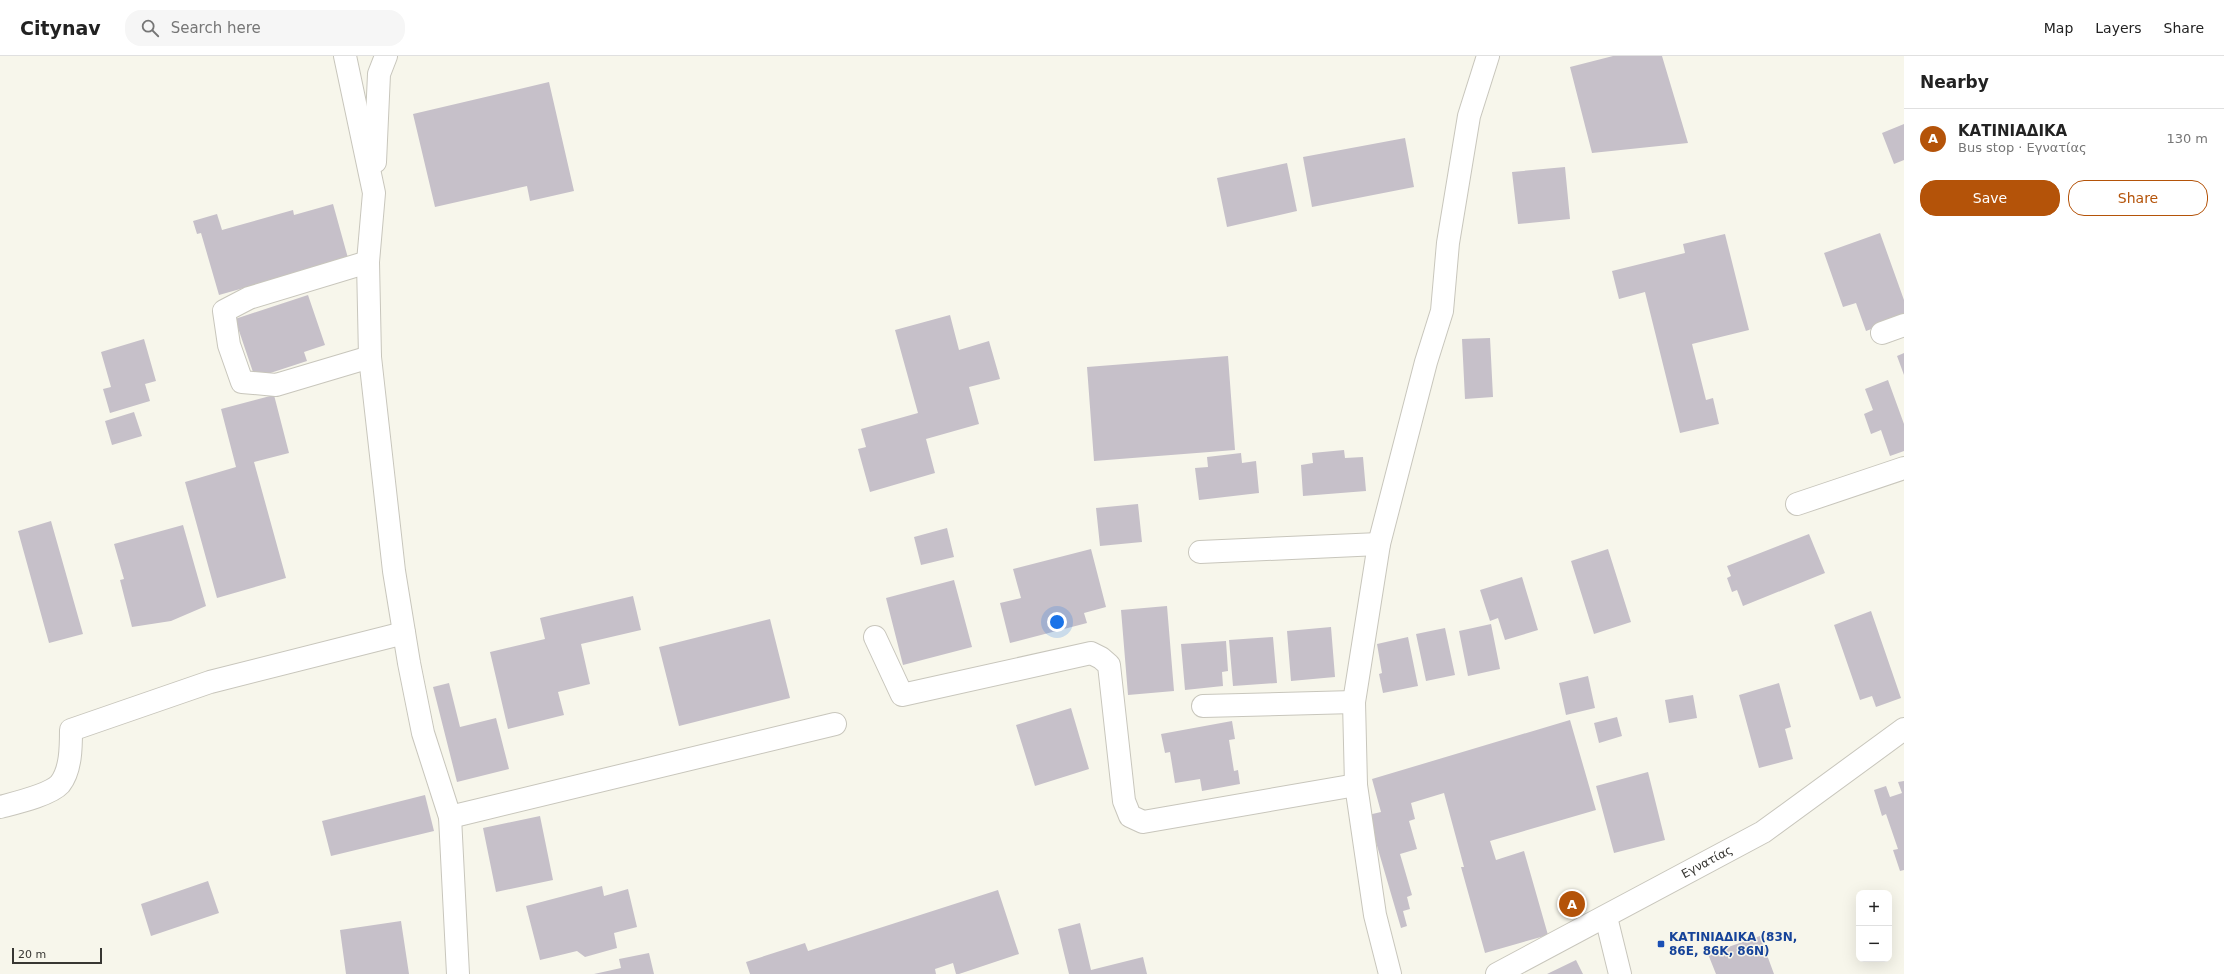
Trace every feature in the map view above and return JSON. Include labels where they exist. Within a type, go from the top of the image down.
[{"type":"street","points":[[345,56],[374,193]]},
{"type":"street","points":[[386,56],[380,74],[374,193],[368,262],[370,357],[394,571],[404,633],[423,733],[450,817],[458,974]]},
{"type":"street","points":[[1390,974],[1375,915],[1356,785],[1354,702],[1379,544],[1426,362],[1442,311],[1448,243],[1469,116],[1488,56]]},
{"type":"street","points":[[368,262],[249,298],[224,311],[229,346],[242,382],[276,385],[370,357]]},
{"type":"street","points":[[1882,333],[1904,325]]},
{"type":"street","points":[[1797,504],[1904,468]]},
{"type":"street","points":[[1200,552],[1379,544]]},
{"type":"street","points":[[0,807],[32,799],[60,784],[70,759],[71,730],[210,682],[404,633]]},
{"type":"street","points":[[875,638],[902,695],[1091,653],[1101,658],[1109,665],[1124,801],[1130,816],[1143,822],[1356,785]]},
{"type":"street","points":[[1203,706],[1354,702]]},
{"type":"street","points":[[450,817],[835,724]]},
{"type":"street","name":"Εγνατίας","points":[[1497,974],[1763,832],[1904,729]]},
{"type":"street","points":[[1606,917],[1620,974]]},
{"type":"building","points":[[1613,56],[1662,56],[1688,143],[1592,153],[1570,67]]},
{"type":"building","points":[[549,82],[574,191],[530,201],[527,186],[435,207],[413,114]]},
{"type":"building","points":[[1904,124],[1904,160],[1894,164],[1882,133]]},
{"type":"building","points":[[1405,138],[1414,187],[1312,207],[1303,157]]},
{"type":"building","points":[[1287,163],[1297,211],[1227,227],[1217,178]]},
{"type":"building","points":[[1565,167],[1570,219],[1518,224],[1512,172]]},
{"type":"building","points":[[333,204],[348,258],[219,295],[201,233],[197,234],[193,221],[217,214],[222,230],[293,210],[294,215]]},
{"type":"building","points":[[1880,233],[1904,300],[1904,317],[1866,331],[1856,303],[1843,307],[1824,253]]},
{"type":"building","points":[[1725,234],[1749,330],[1692,344],[1706,400],[1713,398],[1719,424],[1680,433],[1645,292],[1619,299],[1612,271],[1685,253],[1683,244]]},
{"type":"building","points":[[308,295],[325,345],[304,352],[307,361],[255,378],[235,319]]},
{"type":"building","points":[[950,315],[959,350],[989,341],[1000,379],[969,387],[979,424],[926,439],[935,473],[870,492],[858,449],[866,447],[861,429],[918,413],[895,330]]},
{"type":"building","points":[[1490,338],[1493,397],[1465,399],[1462,339]]},
{"type":"building","points":[[144,339],[156,381],[145,384],[150,401],[110,413],[103,389],[111,387],[101,352]]},
{"type":"building","points":[[1904,353],[1904,375],[1897,356]]},
{"type":"building","points":[[1228,356],[1235,450],[1094,461],[1087,367]]},
{"type":"building","points":[[1888,380],[1904,424],[1904,451],[1890,456],[1881,430],[1871,434],[1864,414],[1873,410],[1865,389]]},
{"type":"building","points":[[274,395],[289,453],[254,462],[286,578],[217,598],[185,482],[236,467],[221,409]]},
{"type":"building","points":[[134,412],[142,436],[112,445],[105,421]]},
{"type":"building","points":[[1344,450],[1345,458],[1363,457],[1366,491],[1303,496],[1301,465],[1313,463],[1312,453]]},
{"type":"building","points":[[1241,453],[1242,463],[1256,461],[1259,493],[1199,500],[1195,468],[1208,467],[1207,457]]},
{"type":"building","points":[[1138,504],[1142,542],[1100,546],[1096,508]]},
{"type":"building","points":[[51,521],[83,634],[49,643],[18,531]]},
{"type":"building","points":[[183,525],[206,606],[171,621],[132,627],[120,580],[124,579],[114,544]]},
{"type":"building","points":[[947,528],[954,557],[921,565],[914,537]]},
{"type":"building","points":[[1809,534],[1825,573],[1743,606],[1737,590],[1732,592],[1727,578],[1731,576],[1727,566]]},
{"type":"building","points":[[1091,549],[1106,607],[1084,613],[1087,623],[1010,643],[1000,603],[1021,598],[1013,569]]},
{"type":"building","points":[[1608,549],[1631,622],[1594,634],[1571,561]]},
{"type":"building","points":[[1522,577],[1538,630],[1505,640],[1498,618],[1490,621],[1480,590]]},
{"type":"building","points":[[954,580],[972,647],[903,665],[886,598]]},
{"type":"building","points":[[633,596],[641,630],[581,644],[590,684],[558,692],[564,715],[508,729],[490,652],[545,639],[540,618]]},
{"type":"building","points":[[1167,606],[1174,691],[1128,695],[1121,610]]},
{"type":"building","points":[[1871,611],[1901,698],[1876,707],[1872,696],[1860,700],[1834,625]]},
{"type":"building","points":[[770,619],[790,698],[679,726],[659,647]]},
{"type":"building","points":[[1491,624],[1500,669],[1468,676],[1459,631]]},
{"type":"building","points":[[1331,627],[1335,677],[1291,681],[1287,631]]},
{"type":"building","points":[[1445,628],[1455,675],[1426,681],[1416,634]]},
{"type":"building","points":[[1273,637],[1277,683],[1233,686],[1229,640]]},
{"type":"building","points":[[1408,637],[1418,686],[1383,693],[1379,674],[1382,673],[1377,644]]},
{"type":"building","points":[[1226,641],[1228,671],[1222,672],[1223,686],[1185,690],[1181,644]]},
{"type":"building","points":[[1588,676],[1595,708],[1566,715],[1559,683]]},
{"type":"building","points":[[449,683],[460,727],[496,718],[509,769],[457,782],[433,687]]},
{"type":"building","points":[[1779,683],[1791,727],[1785,729],[1793,759],[1759,768],[1739,695]]},
{"type":"building","points":[[1693,695],[1697,718],[1669,723],[1665,700]]},
{"type":"building","points":[[1071,708],[1089,769],[1035,786],[1016,725]]},
{"type":"building","points":[[1617,717],[1622,736],[1599,743],[1594,723]]},
{"type":"building","points":[[1570,720],[1596,810],[1490,841],[1496,860],[1524,851],[1548,935],[1485,953],[1461,867],[1464,867],[1444,793],[1411,803],[1415,819],[1409,821],[1417,849],[1400,854],[1412,895],[1407,897],[1410,909],[1403,911],[1407,926],[1401,928],[1368,815],[1381,812],[1372,779]]},
{"type":"building","points":[[1232,721],[1235,739],[1229,740],[1234,771],[1238,770],[1240,784],[1202,791],[1200,779],[1175,783],[1170,752],[1165,753],[1161,734]]},
{"type":"building","points":[[1648,772],[1665,840],[1614,853],[1596,786]]},
{"type":"building","points":[[1904,781],[1904,870],[1900,871],[1893,850],[1898,849],[1886,814],[1882,816],[1874,790],[1886,786],[1890,797],[1902,793],[1898,782]]},
{"type":"building","points":[[425,795],[434,831],[331,856],[322,821]]},
{"type":"building","points":[[540,816],[553,880],[496,892],[483,828]]},
{"type":"building","points":[[208,881],[219,913],[151,936],[141,904]]},
{"type":"building","points":[[602,886],[604,896],[628,889],[637,927],[614,933],[617,948],[585,957],[577,951],[540,960],[526,906]]},
{"type":"building","points":[[998,890],[1019,954],[959,974],[956,974],[953,963],[935,969],[936,974],[750,974],[746,962],[805,943],[808,951]]},
{"type":"building","points":[[401,921],[409,974],[346,974],[340,930]]},
{"type":"building","points":[[1080,923],[1091,970],[1143,957],[1147,974],[1069,974],[1058,929]]},
{"type":"building","points":[[1760,936],[1774,974],[1716,974],[1708,954]]},
{"type":"building","points":[[649,953],[654,974],[594,974],[621,968],[619,959]]},
{"type":"building","points":[[1576,960],[1583,974],[1547,974]]},
{"type":"place","name":"ΚΑΤΙΝΙΑΔΙΚΑ","points":[[1572,904]]},
{"type":"place","name":"ΚΑΤΙΝΙΑΔΙΚΑ (83Ν, 86Ε, 86Κ, 86Ν)","points":[[1661,944]]}]
